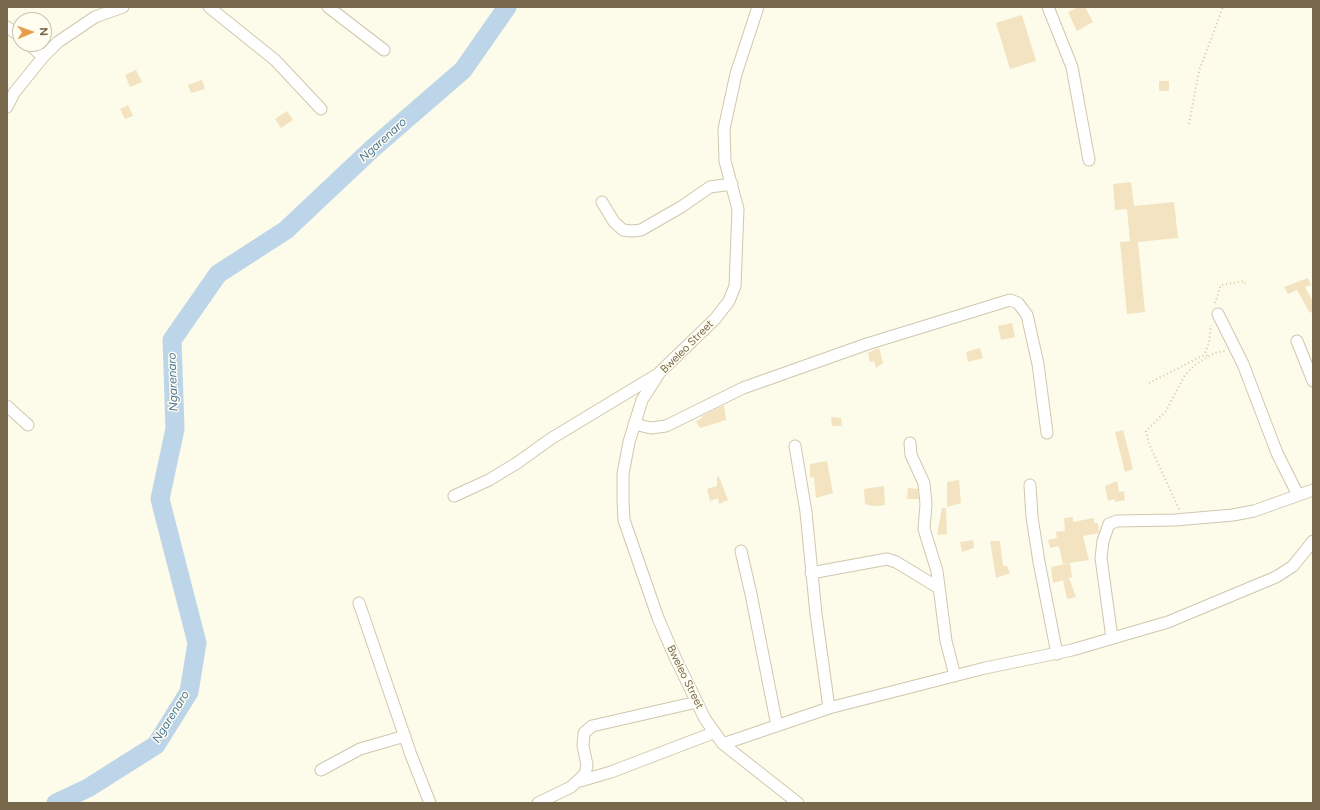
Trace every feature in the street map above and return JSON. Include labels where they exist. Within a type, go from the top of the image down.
[{"type":"street","points":[[7,107],[14,93],[43,57],[58,42],[95,17],[123,7]]},
{"type":"street","points":[[209,7],[275,60],[321,109]]},
{"type":"street","points":[[328,7],[384,50]]},
{"type":"street","name":"Bweleo Street","points":[[758,7],[736,74],[724,130],[725,161],[738,209],[735,286],[730,301],[715,319],[660,372],[642,400],[634,424],[623,474],[624,520],[664,634],[713,732],[723,744],[798,803]]},
{"type":"street","points":[[1048,7],[1072,67],[1089,160]]},
{"type":"street","points":[[38,52],[43,57]]},
{"type":"street","points":[[602,202],[614,222],[623,230],[641,230],[681,207],[710,187],[732,184]]},
{"type":"street","points":[[634,424],[650,428],[666,426],[743,388],[867,344],[1010,300],[1018,303],[1027,315],[1038,364],[1047,433]]},
{"type":"street","points":[[1218,314],[1236,350],[1277,453],[1298,495]]},
{"type":"street","points":[[1297,341],[1313,381]]},
{"type":"street","points":[[454,496],[488,480],[552,438],[660,372]]},
{"type":"street","points":[[7,406],[28,425]]},
{"type":"street","points":[[910,443],[911,455],[924,483],[926,504],[924,529],[937,571],[946,641],[955,676]]},
{"type":"street","points":[[795,446],[806,512],[811,573],[829,708]]},
{"type":"street","points":[[1030,485],[1032,517],[1039,562],[1057,654]]},
{"type":"street","points":[[1112,638],[1101,558],[1103,541],[1108,524],[1117,521],[1184,519],[1233,515],[1254,510],[1313,490]]},
{"type":"street","points":[[723,744],[829,708],[955,676],[1057,654],[1168,622],[1276,577],[1293,566],[1313,541]]},
{"type":"street","points":[[741,551],[751,594],[776,726]]},
{"type":"street","points":[[811,573],[887,559],[896,562],[939,588]]},
{"type":"street","points":[[359,604],[430,803]]},
{"type":"street","points":[[580,781],[585,774],[587,765],[583,746],[584,733],[592,726],[697,702]]},
{"type":"street","points":[[538,803],[580,781],[611,772],[713,732]]},
{"type":"street","points":[[321,770],[360,749],[405,736]]},
{"type":"path","points":[[1189,124],[1199,71],[1224,7]]},
{"type":"path","points":[[1184,519],[1149,444],[1146,431],[1166,411],[1185,375],[1196,364],[1215,353],[1236,350]]},
{"type":"path","points":[[1149,383],[1206,354]]},
{"type":"building","points":[[1078,7],[1085,7],[1093,22],[1077,31],[1068,12]]},
{"type":"building","points":[[1022,15],[1036,61],[1010,69],[996,23]]},
{"type":"building","points":[[136,70],[142,82],[130,87],[125,75]]},
{"type":"building","points":[[202,80],[205,89],[191,93],[188,85]]},
{"type":"building","points":[[1159,81],[1169,81],[1169,91],[1159,91]]},
{"type":"building","points":[[128,105],[133,116],[125,119],[120,109]]},
{"type":"building","points":[[287,111],[293,120],[281,128],[275,119]]},
{"type":"building","points":[[1131,182],[1134,206],[1174,202],[1178,238],[1138,242],[1145,312],[1127,314],[1120,242],[1130,241],[1127,209],[1115,210],[1113,184]]},
{"type":"building","points":[[1308,278],[1311,285],[1305,287],[1313,302],[1313,311],[1310,313],[1297,290],[1288,294],[1284,287]]},
{"type":"building","points":[[1012,323],[1015,337],[1001,340],[998,326]]},
{"type":"building","points":[[879,348],[883,363],[876,368],[874,361],[870,362],[868,353]]},
{"type":"building","points":[[980,348],[983,358],[968,362],[966,352]]},
{"type":"building","points":[[724,405],[726,420],[700,428],[696,421],[702,418],[702,416]]},
{"type":"building","points":[[831,417],[841,418],[842,426],[832,426]]},
{"type":"building","points":[[1123,430],[1133,469],[1125,472],[1115,432]]},
{"type":"building","points":[[827,461],[833,493],[816,498],[814,477],[810,478],[810,464]]},
{"type":"building","points":[[717,477],[719,477],[728,500],[719,504],[718,498],[710,501],[707,489],[717,486]]},
{"type":"building","points":[[959,480],[961,503],[947,507],[947,482]]},
{"type":"building","points":[[1117,481],[1119,492],[1124,491],[1125,500],[1115,502],[1115,499],[1108,501],[1105,486]]},
{"type":"building","points":[[884,486],[885,505],[873,506],[865,504],[864,489]]},
{"type":"building","points":[[908,488],[918,489],[919,499],[907,499]]},
{"type":"building","points":[[942,508],[946,508],[947,534],[937,535]]},
{"type":"building","points":[[1073,517],[1073,522],[1094,518],[1094,523],[1098,523],[1099,533],[1083,536],[1089,560],[1063,564],[1059,546],[1050,548],[1048,540],[1057,538],[1056,532],[1065,531],[1064,518]]},
{"type":"building","points":[[973,540],[974,548],[962,552],[960,542]]},
{"type":"building","points":[[990,541],[1000,541],[1003,566],[1007,566],[1010,573],[996,578]]},
{"type":"building","points":[[1070,563],[1072,577],[1069,578],[1076,597],[1067,599],[1063,580],[1053,583],[1051,567]]},
{"type":"waterway","name":"Ngarenaro","points":[[56,803],[88,788],[156,745],[189,692],[197,643],[160,499],[175,429],[172,340],[218,274],[286,230],[373,148],[463,70],[507,7]]}]
